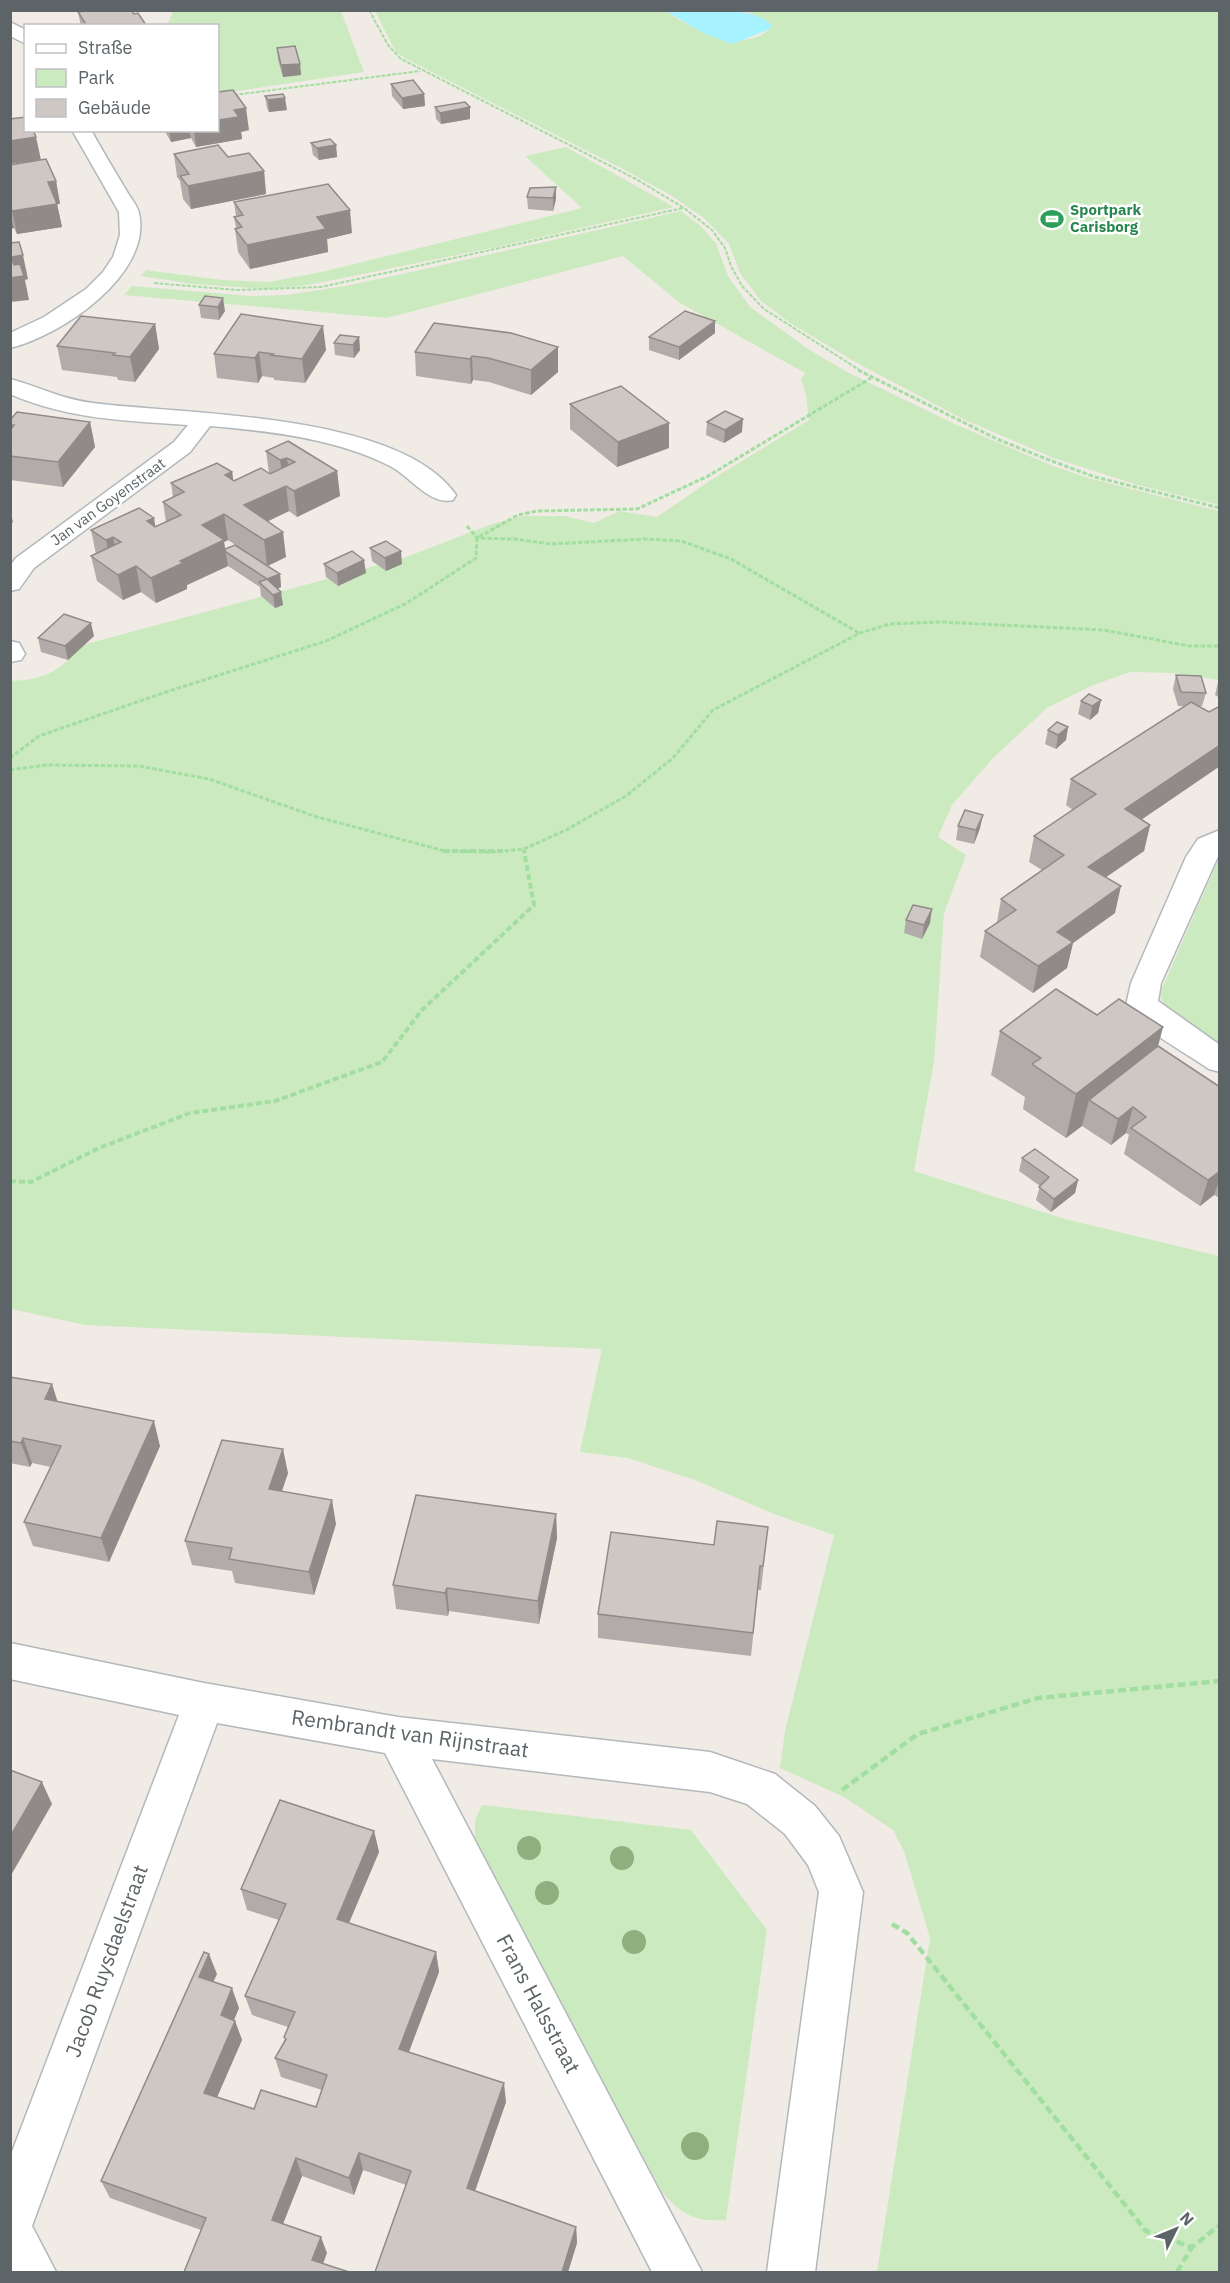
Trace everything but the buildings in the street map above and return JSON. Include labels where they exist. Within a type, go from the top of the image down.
[{"type":"street","points":[[10,27],[24,38]]},
{"type":"street","points":[[10,342],[73,309],[109,277],[121,262],[131,224],[129,212],[82,132]]},
{"type":"street","points":[[10,386],[52,403],[94,412],[205,418],[270,425],[317,434],[383,454],[411,468],[444,495]]},
{"type":"street","name":"Jan van Goyenstraat","points":[[10,584],[25,563],[182,447],[205,418]]},
{"type":"street","points":[[1220,839],[1208,846],[1201,857],[1146,983],[1142,1005],[1220,1061]]},
{"type":"street","name":"Rembrandt van Rijnstraat","points":[[10,1661],[204,1702],[398,1736],[710,1772],[760,1788],[800,1820],[824,1851],[841,1892]]},
{"type":"street","name":"Jacob Ruysdaelstraat","points":[[10,2221],[204,1702]]},
{"type":"street","name":"Frans Halsstraat","points":[[398,1736],[678,2272]]},
{"type":"street","points":[[791,2272],[841,1892]]},
{"type":"street","points":[[10,2235],[32,2272]]},
{"type":"path","points":[[369,10],[394,52],[421,71],[594,157],[684,208],[712,230],[725,248],[731,266],[742,286],[764,309],[872,378],[996,439],[1044,458],[1095,477],[1220,508]]},
{"type":"path","points":[[229,96],[421,71]]},
{"type":"path","points":[[109,277],[231,291],[273,292],[321,287],[684,208]]},
{"type":"path","points":[[477,538],[518,515],[537,511],[637,509],[708,476],[872,378]]},
{"type":"path","points":[[10,758],[39,736],[163,693],[326,641],[407,603],[476,558],[477,538],[444,495]]},
{"type":"path","points":[[477,538],[514,539],[551,544],[645,539],[681,541],[731,559],[860,633]]},
{"type":"path","points":[[10,770],[56,765],[139,766],[159,769],[209,778],[317,817],[445,850],[492,852],[524,849],[566,830],[626,796],[673,758],[713,710],[860,633],[890,624],[940,622],[1104,630],[1189,646],[1220,646]]},
{"type":"path","points":[[10,1181],[31,1182],[99,1148],[190,1113],[275,1101],[381,1062],[422,1010],[534,905],[524,849]]},
{"type":"path","points":[[855,1780],[918,1734],[1038,1698],[1220,1681]]},
{"type":"path","points":[[841,1892],[907,1933],[1146,2231],[1192,2247]]},
{"type":"path","points":[[1177,2272],[1192,2247],[1220,2225]]},
{"type":"green space","points":[[173,11],[341,11],[364,72],[219,94],[219,24],[168,24]]},
{"type":"green space","points":[[375,11],[666,11],[704,32],[734,40],[761,35],[772,26],[751,13],[730,11],[1219,11],[1219,505],[1134,484],[1051,457],[961,418],[857,363],[790,323],[761,301],[740,273],[729,244],[704,218],[672,196],[627,171],[406,59],[396,52]]},
{"type":"green space","points":[[566,147],[674,207],[497,247],[308,285],[268,289],[192,284],[141,276],[146,270],[222,280],[269,282],[326,271],[582,208],[525,156]]},
{"type":"green space","points":[[681,211],[701,226],[716,244],[728,276],[750,307],[808,349],[847,372],[957,425],[1053,466],[1092,479],[1219,511],[1219,680],[1174,673],[1130,672],[1091,686],[1047,708],[993,758],[952,805],[938,837],[966,855],[944,913],[934,1062],[914,1171],[1065,1219],[1219,1256],[1219,2272],[877,2272],[930,1938],[904,1851],[893,1830],[844,1797],[780,1768],[785,1731],[834,1535],[774,1514],[695,1480],[628,1458],[580,1452],[602,1349],[85,1325],[11,1309],[10,681],[31,679],[50,673],[65,662],[79,646],[401,559],[492,524],[524,516],[565,516],[594,523],[619,511],[657,517],[711,480],[809,420],[806,394],[801,380],[805,373],[680,303],[623,256],[387,318],[124,295],[132,286],[250,296],[286,295],[407,273]]},
{"type":"green space","points":[[1219,858],[1219,1048],[1176,1019],[1163,1003],[1160,993]]},
{"type":"green space","points":[[482,1805],[691,1830],[767,1930],[726,2220],[706,2220],[690,2215],[676,2206],[662,2192],[475,1841],[475,1820]]},
{"type":"water","points":[[666,11],[747,13],[772,26],[768,30],[732,44],[703,33]]},
{"type":"place","name":"Sportpark Carisborg","points":[[1052,219]]}]
